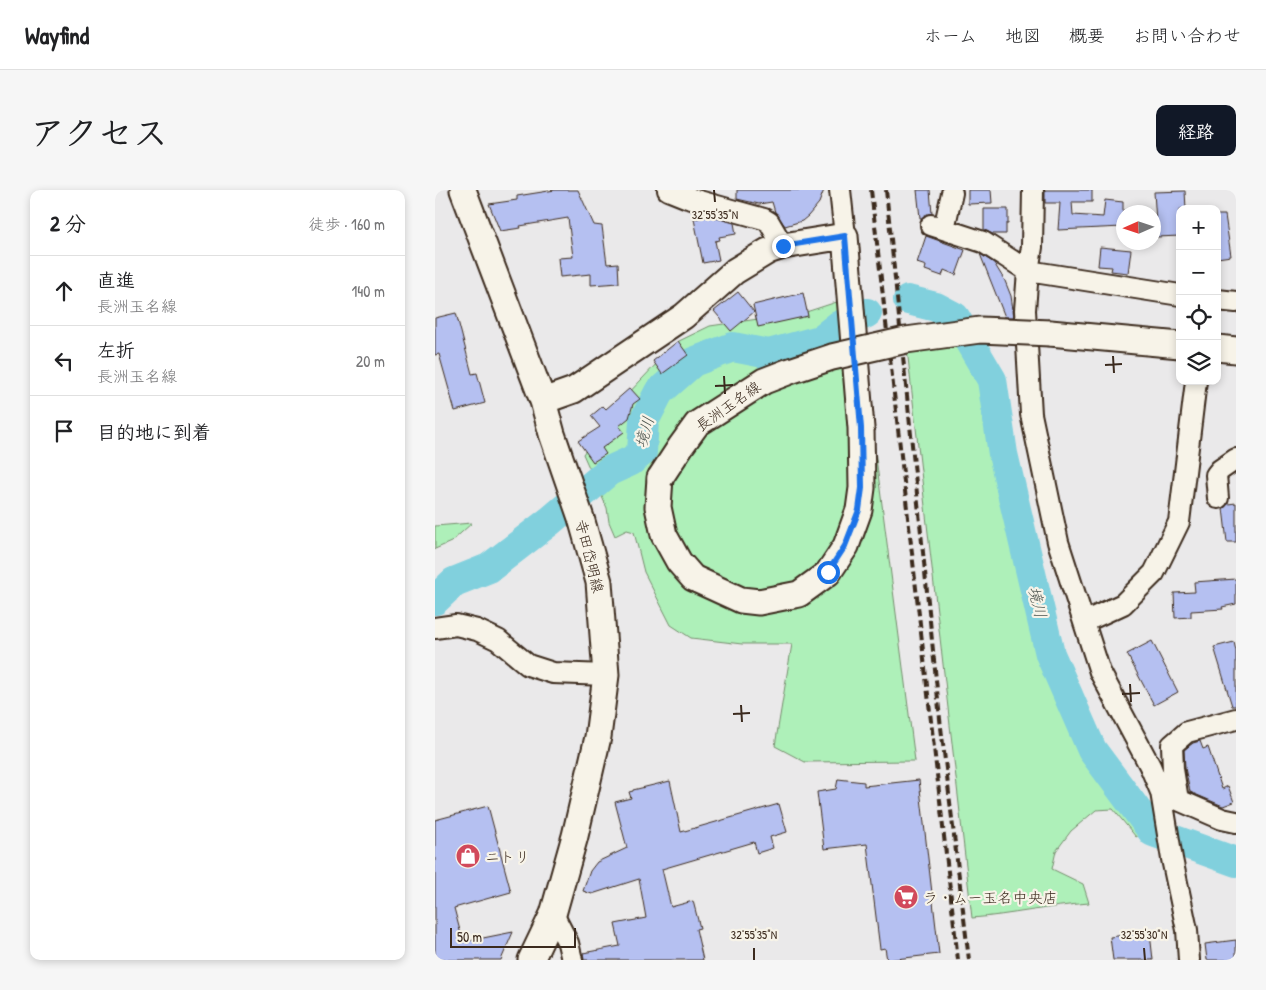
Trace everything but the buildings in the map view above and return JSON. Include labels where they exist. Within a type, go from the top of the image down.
[{"type":"main road","name":"寺田岱明線","points":[[463,190],[543,401],[552,434],[581,518],[599,582],[604,636],[606,676],[598,737],[575,836],[553,914],[531,960]]},
{"type":"main road","points":[[543,401],[575,390],[684,316],[735,271],[768,251],[783,246],[845,236]]},
{"type":"main road","name":"長洲玉名線","points":[[845,236],[851,328],[853,352],[861,428],[862,488],[859,510],[845,546],[828,572],[799,594],[759,602],[741,600],[693,578],[679,562],[664,535],[658,507],[660,478],[697,424],[764,381],[832,356],[853,352],[915,339],[980,330],[1050,333],[1176,345]]},
{"type":"main road","points":[[1221,348],[1236,350]]},
{"type":"street","points":[[668,190],[688,198],[764,218],[769,222],[783,246]]},
{"type":"street","points":[[841,190],[845,236]]},
{"type":"street","points":[[1033,190],[1032,247],[1025,310],[1031,414],[1058,542],[1101,672],[1168,800],[1236,822]]},
{"type":"street","points":[[952,194],[937,227],[983,242],[1028,271],[1176,294]]},
{"type":"street","points":[[1221,300],[1236,302]]},
{"type":"street","points":[[1084,622],[1123,604],[1154,574],[1179,522],[1196,385]]},
{"type":"street","points":[[1218,498],[1216,475],[1236,459]]},
{"type":"street","points":[[435,628],[456,626],[477,630],[498,640],[528,665],[553,673],[606,676]]},
{"type":"street","points":[[1189,960],[1187,930],[1172,859],[1168,800],[1173,769],[1172,745],[1187,732],[1236,719]]},
{"type":"street","points":[[553,914],[568,943],[572,960]]},
{"type":"green space","points":[[849,298],[862,349],[915,761],[805,762],[775,746],[792,644],[742,644],[691,638],[671,625],[644,572],[634,532],[627,530],[615,536],[609,522],[607,508],[583,454],[624,398],[677,342],[710,326],[803,313]]},
{"type":"green space","points":[[962,316],[992,380],[1003,454],[1050,654],[1092,750],[1153,832],[1136,837],[1113,809],[1096,810],[1071,831],[1056,851],[1052,869],[1083,884],[1089,903],[972,918],[906,340]]},
{"type":"green space","points":[[472,523],[451,542],[435,549],[435,526]]},
{"type":"waterway","name":"境川","points":[[908,300],[936,307],[955,317],[992,380],[1003,454],[1050,654],[1092,750],[1153,832],[1236,862]]},
{"type":"waterway","name":"境川","points":[[435,600],[454,582],[489,568],[550,521],[609,471],[631,461],[642,452],[644,421],[659,392],[693,362],[733,347],[769,354],[820,340],[838,326],[867,313]]},
{"type":"railway","points":[[871,190],[958,960]]},
{"type":"railway","points":[[886,190],[940,719],[969,960]]},
{"type":"place","name":"ニトリ","points":[[468,856]]},
{"type":"place","name":"ラ・ムー玉名中央店","points":[[906,897]]},
{"type":"route","points":[[783,246],[845,236],[851,328],[861,428],[862,488],[859,510],[845,546],[828,572]]}]
